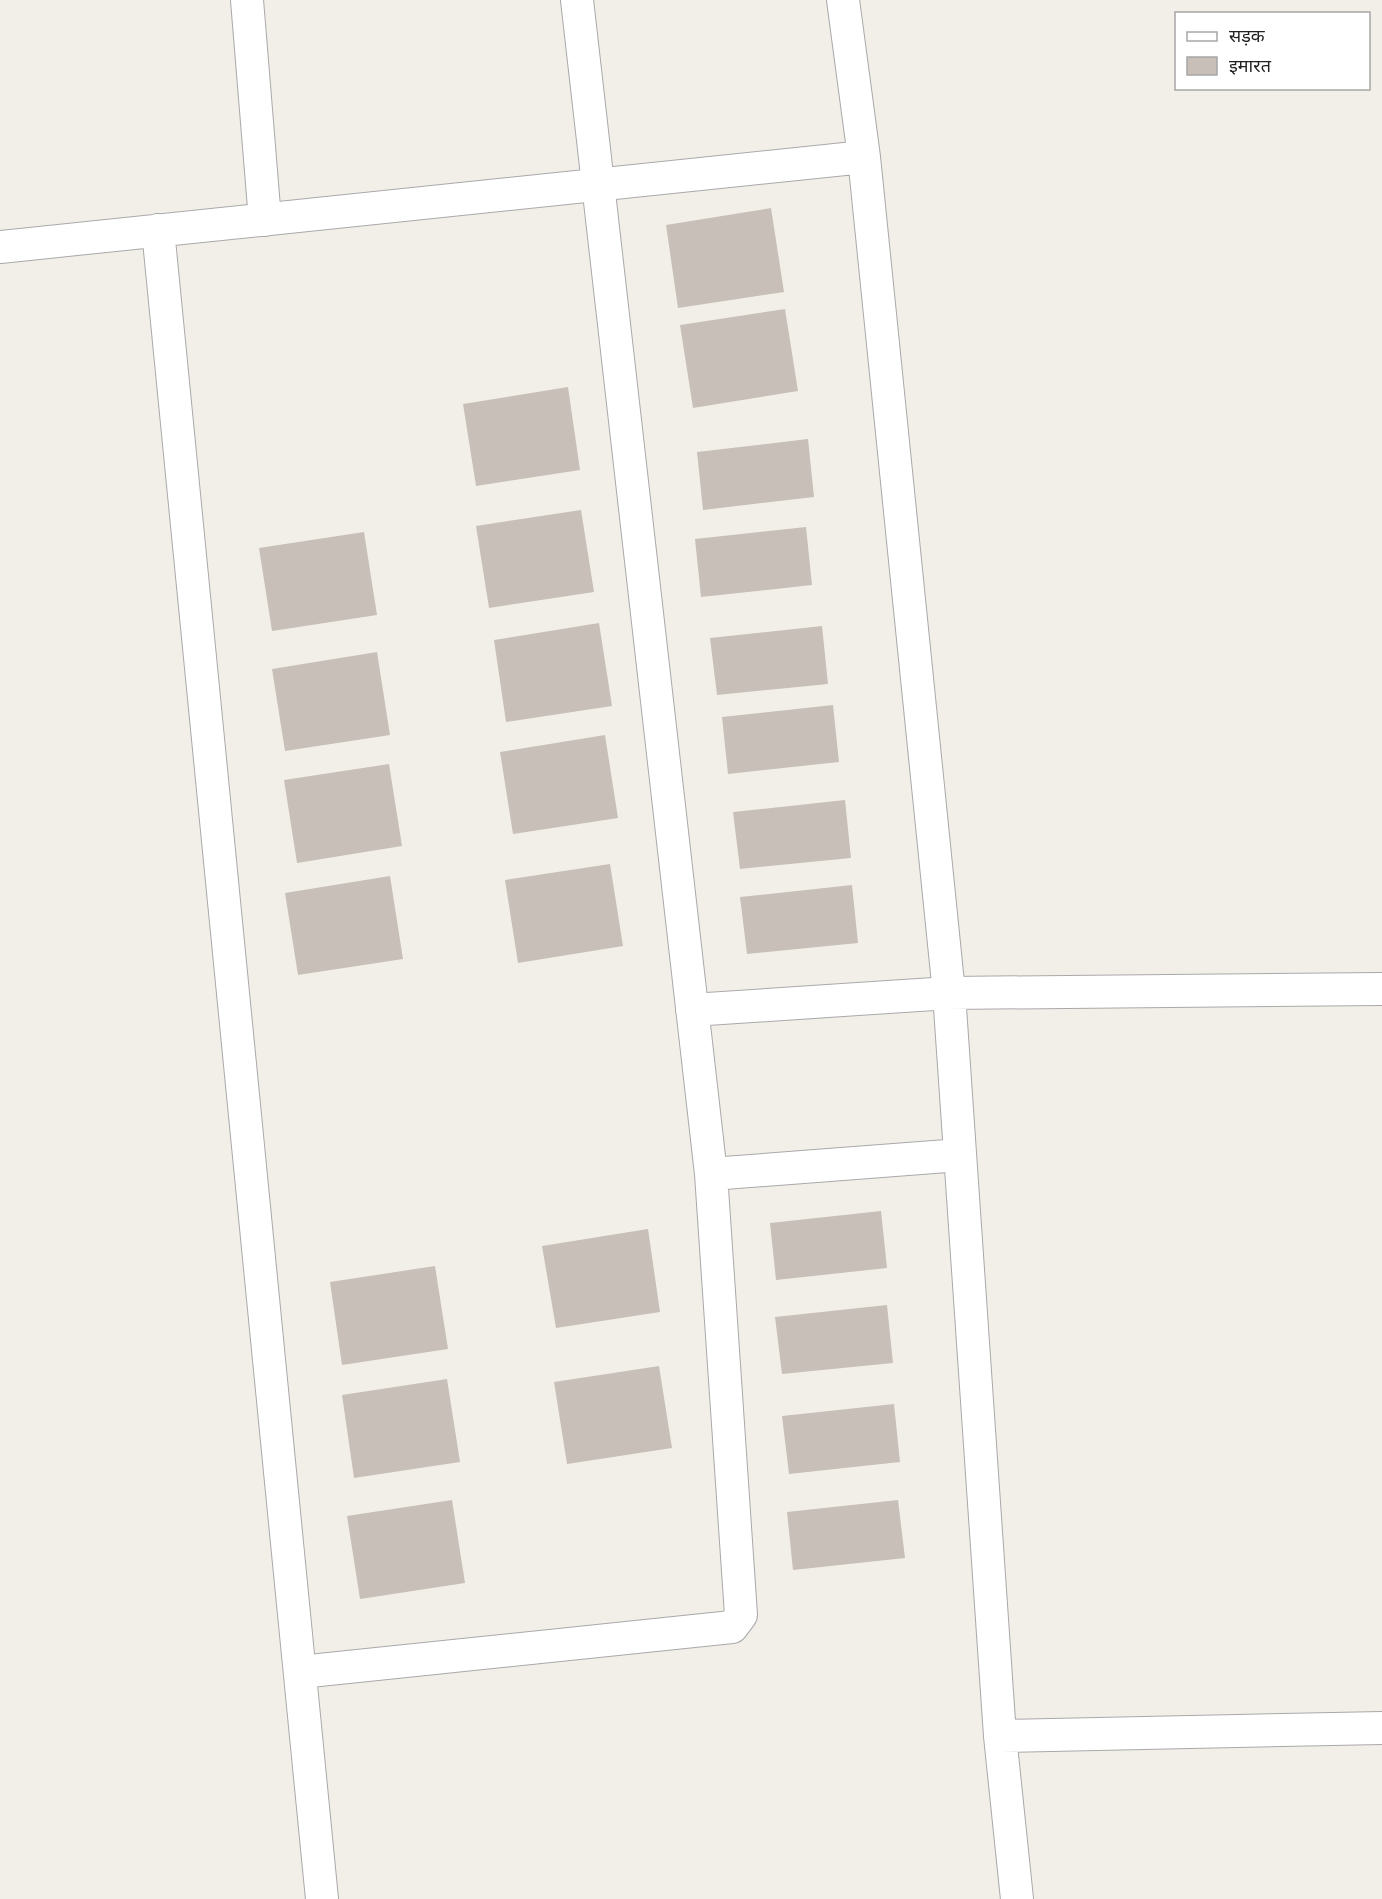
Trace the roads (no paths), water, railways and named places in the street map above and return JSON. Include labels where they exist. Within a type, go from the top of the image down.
[{"type":"street","points":[[247,0],[265,219]]},
{"type":"street","points":[[300,1672],[721,1628],[732,1626],[741,1615],[711,1174],[577,0]]},
{"type":"street","points":[[843,0],[864,157],[949,993],[1000,1736],[1017,1899]]},
{"type":"street","points":[[0,247],[864,157]]},
{"type":"street","points":[[158,230],[322,1899]]},
{"type":"street","points":[[692,1010],[949,993],[1382,989]]},
{"type":"street","points":[[711,1174],[960,1155]]},
{"type":"street","points":[[1000,1736],[1382,1728]]}]
